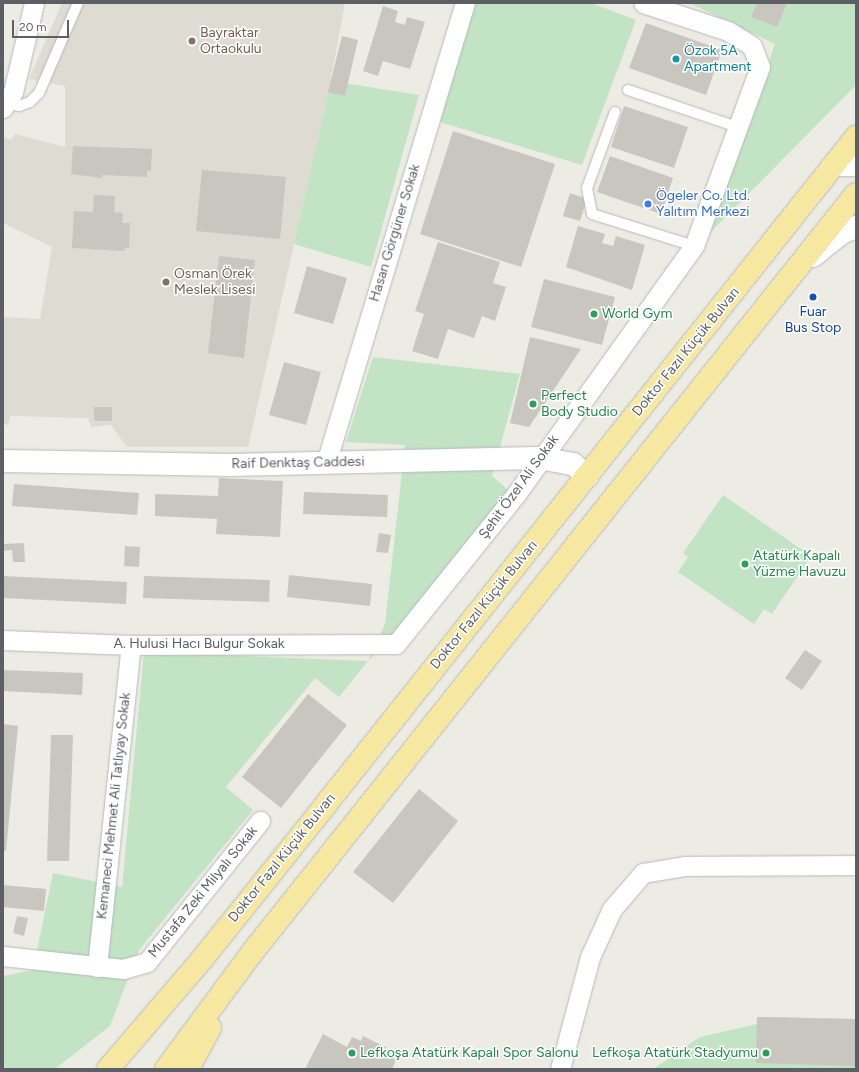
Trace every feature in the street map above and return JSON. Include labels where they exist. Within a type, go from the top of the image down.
[{"type":"highway","name":"Doktor Fazıl Küçük Bulvarı","points":[[108,1069],[208,952],[588,476],[846,165],[856,137]]},
{"type":"highway","points":[[166,1069],[251,954],[856,194]]},
{"type":"highway","points":[[188,1069],[251,954]]},
{"type":"street","points":[[6,105],[34,3]]},
{"type":"street","name":"Hasan Görgüner Sokak","points":[[326,463],[465,3]]},
{"type":"street","name":"Şehit Özel Ali Sokak","points":[[396,644],[517,493],[539,458],[683,265],[694,246],[760,67],[752,46],[728,31],[646,3]]},
{"type":"street","points":[[796,270],[841,233],[856,227]]},
{"type":"street","name":"Raif Denktaş Caddesi","points":[[3,461],[230,465],[539,458],[573,464],[588,476]]},
{"type":"street","name":"A. Hulusi Hacı Bulgur Sokak","points":[[3,640],[131,645],[396,644]]},
{"type":"street","name":"Kemaneci Mehmet Ali Tatlıyay Sokak","points":[[97,967],[131,645]]},
{"type":"street","name":"Mustafa Zeki Milyalı Sokak","points":[[3,956],[123,969],[147,962],[260,821]]},
{"type":"street","points":[[560,1069],[590,957],[612,909],[643,873],[685,866],[856,865]]},
{"type":"lane","points":[[6,105],[19,106],[39,93],[78,3]]},
{"type":"lane","points":[[628,90],[737,127]]},
{"type":"lane","points":[[615,112],[587,188],[592,214],[694,246]]},
{"type":"shaded area","name":"Osman Örek Meslek Lisesi","points":[[62,3],[345,3],[328,95],[248,447],[127,447],[111,425],[91,427],[88,418],[11,416],[8,425],[3,424],[3,317],[40,319],[52,247],[3,223],[3,136],[11,140],[15,134],[65,147],[65,86],[29,79]]},
{"type":"green space","points":[[474,3],[591,3],[636,20],[582,165],[440,122]]},
{"type":"green space","points":[[689,3],[856,3],[856,85],[710,233],[775,44]]},
{"type":"green space","points":[[331,81],[419,95],[371,267],[294,244]]},
{"type":"green space","points":[[373,357],[520,374],[492,476],[523,503],[368,661],[385,624],[405,445],[346,442]]},
{"type":"green space","name":"Atatürk Kapalı Yüzme Havuzu","points":[[723,495],[811,556],[772,614],[764,609],[754,624],[678,572],[688,557],[683,553]]},
{"type":"green space","points":[[144,652],[368,661],[339,697],[315,678],[226,787],[253,810],[139,950],[110,1026],[55,1069],[3,1069],[3,976],[33,970],[53,873],[122,887]]},
{"type":"green space","name":"Lefkoşa Atatürk Stadyumu","points":[[757,1017],[856,1019],[856,1069],[653,1069],[700,1037],[757,1024]]},
{"type":"building","points":[[757,3],[787,3],[777,27],[751,17]]},
{"type":"building","points":[[383,6],[398,11],[395,22],[405,25],[407,17],[425,22],[410,69],[383,61],[378,76],[363,71]]},
{"type":"building","name":"Özok 5A Apartment","points":[[646,23],[722,50],[706,95],[629,68]]},
{"type":"building","points":[[342,36],[358,40],[345,96],[328,92]]},
{"type":"building","points":[[624,106],[688,127],[674,168],[611,147]]},
{"type":"building","points":[[453,131],[555,164],[521,267],[420,234]]},
{"type":"building","points":[[73,146],[152,149],[151,171],[147,170],[147,177],[102,175],[102,178],[71,174]]},
{"type":"building","points":[[610,156],[673,178],[661,214],[597,192]]},
{"type":"building","points":[[202,170],[286,177],[280,239],[196,231]]},
{"type":"building","points":[[570,193],[587,199],[580,221],[563,216]]},
{"type":"building","points":[[94,195],[115,196],[114,212],[123,213],[122,223],[130,223],[129,248],[125,248],[124,251],[72,248],[74,211],[93,212]]},
{"type":"building","points":[[578,226],[605,234],[602,243],[613,246],[616,236],[645,245],[632,290],[566,267]]},
{"type":"building","points":[[438,242],[500,262],[493,283],[506,287],[495,321],[482,316],[474,338],[448,329],[438,359],[412,351],[424,314],[415,311]]},
{"type":"building","points":[[219,256],[255,260],[244,358],[208,353]]},
{"type":"building","points":[[307,266],[347,278],[333,324],[294,313]]},
{"type":"building","points":[[544,279],[615,297],[602,345],[531,327]]},
{"type":"building","points":[[530,337],[581,349],[529,427],[510,423]]},
{"type":"building","points":[[284,362],[321,372],[306,425],[269,415]]},
{"type":"building","points":[[94,407],[112,407],[112,421],[94,421]]},
{"type":"building","points":[[219,478],[283,481],[280,537],[216,534],[217,519],[155,516],[155,494],[218,496]]},
{"type":"building","points":[[14,484],[139,493],[137,515],[12,506]]},
{"type":"building","points":[[304,492],[388,495],[387,517],[303,514]]},
{"type":"building","points":[[379,533],[391,535],[388,553],[376,552]]},
{"type":"building","points":[[24,543],[25,562],[13,562],[12,550],[3,551],[3,544]]},
{"type":"building","points":[[125,546],[140,547],[139,567],[124,566]]},
{"type":"building","points":[[289,575],[372,584],[370,606],[287,597]]},
{"type":"building","points":[[3,576],[127,582],[126,604],[3,598]]},
{"type":"building","points":[[144,576],[270,580],[269,602],[143,598]]},
{"type":"building","points":[[805,650],[822,661],[802,690],[785,678]]},
{"type":"building","points":[[3,670],[83,673],[82,695],[3,691]]},
{"type":"building","points":[[308,694],[347,725],[281,808],[242,777]]},
{"type":"building","points":[[3,724],[18,726],[6,851],[3,851]]},
{"type":"building","points":[[51,735],[73,735],[69,861],[47,861]]},
{"type":"building","points":[[419,789],[458,821],[393,903],[353,872]]},
{"type":"building","points":[[3,885],[46,889],[44,911],[3,907]]},
{"type":"building","points":[[17,916],[28,918],[24,936],[13,933]]},
{"type":"building","points":[[757,1017],[856,1019],[856,1066],[756,1063]]},
{"type":"building","name":"Lefkoşa Atatürk Kapalı Spor Salonu","points":[[323,1034],[347,1047],[352,1037],[361,1041],[363,1036],[391,1050],[388,1055],[396,1060],[392,1069],[305,1069]]},
{"type":"place","name":"Bayraktar Ortaokulu","points":[[192,41]]},
{"type":"place","name":"Özok 5A Apartment","points":[[676,59]]},
{"type":"place","name":"Ögeler Co. Ltd. Yalıtım Merkezi","points":[[648,204]]},
{"type":"place","name":"Osman Örek Meslek Lisesi","points":[[166,282]]},
{"type":"place","name":"Fuar Bus Stop","points":[[813,297]]},
{"type":"place","name":"World Gym","points":[[594,314]]},
{"type":"place","name":"Perfect Body Studio","points":[[533,404]]},
{"type":"place","name":"Atatürk Kapalı Yüzme Havuzu","points":[[745,564]]},
{"type":"place","name":"Lefkoşa Atatürk Kapalı Spor Salonu","points":[[352,1053]]},
{"type":"place","name":"Lefkoşa Atatürk Stadyumu","points":[[766,1053]]}]
